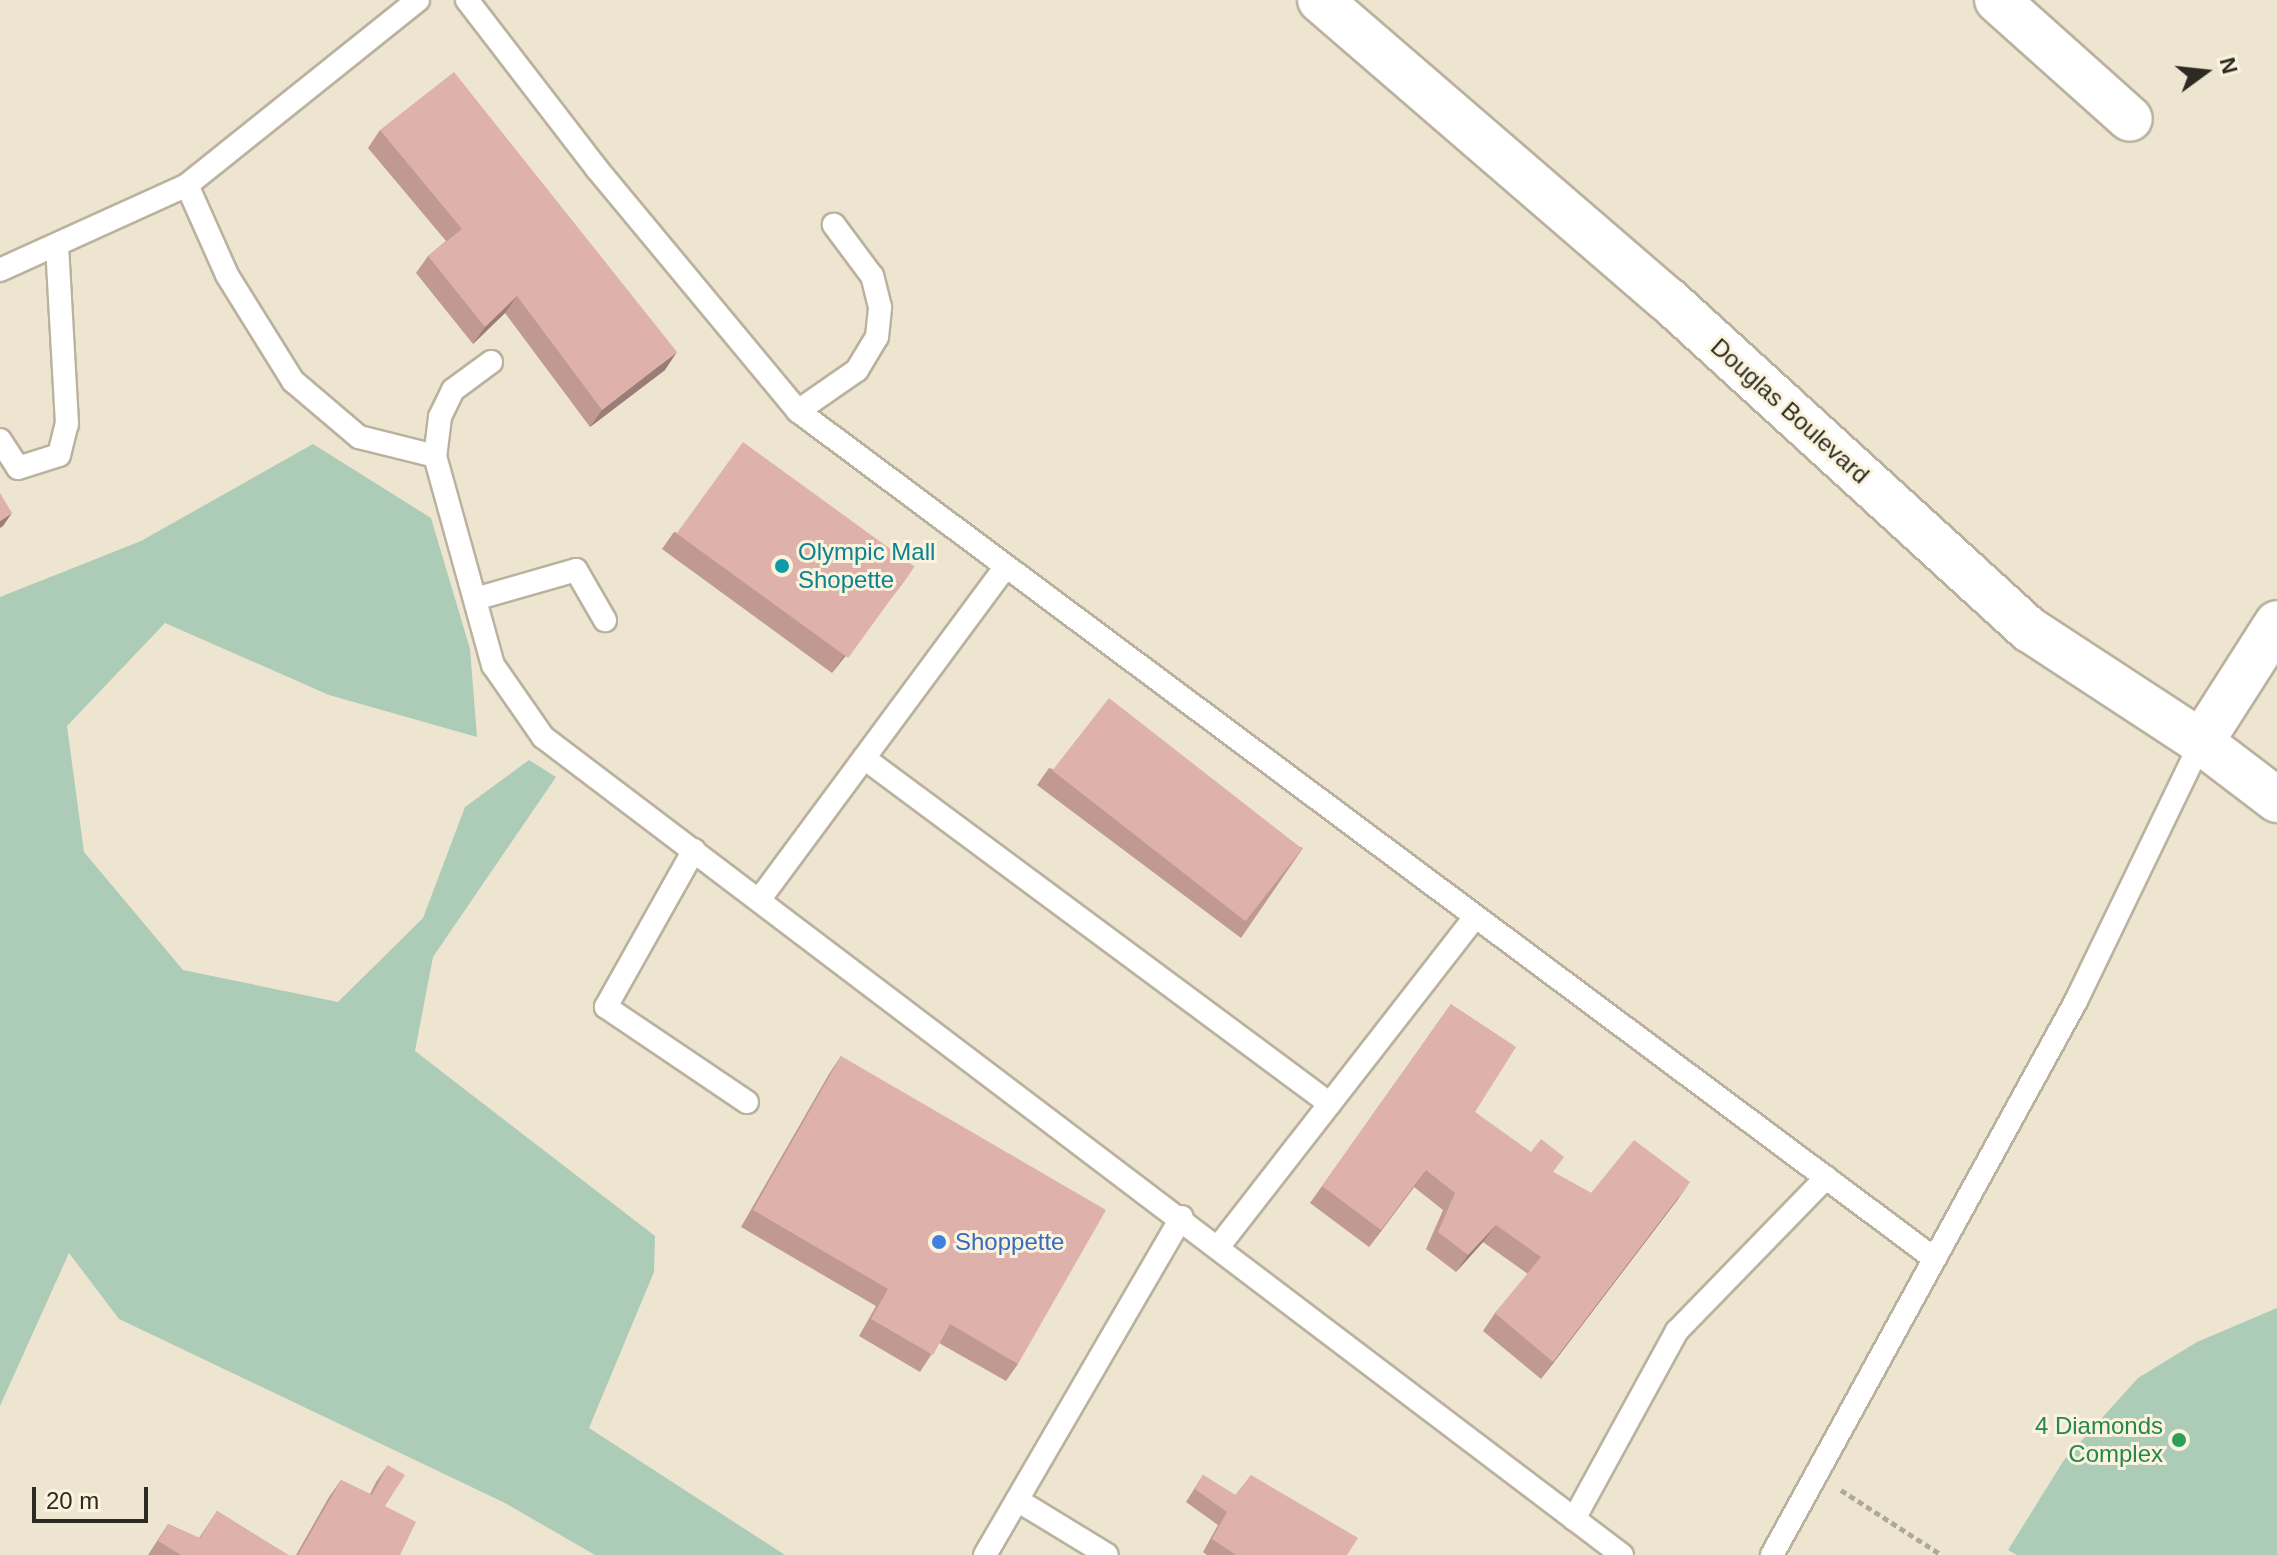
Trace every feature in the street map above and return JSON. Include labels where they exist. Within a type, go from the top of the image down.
[{"type":"street","name":"Douglas Boulevard","points":[[1320,0],[1667,299],[2030,630],[2201,742],[2277,800]]},
{"type":"street","points":[[1997,0],[2130,119]]},
{"type":"street","points":[[2201,742],[2277,623]]},
{"type":"lane","points":[[0,270],[187,185],[418,0]]},
{"type":"lane","points":[[467,0],[597,169],[798,411],[1004,569],[1935,1259]]},
{"type":"lane","points":[[187,185],[227,275],[293,381],[359,437],[435,456]]},
{"type":"lane","points":[[798,411],[857,370],[877,337],[880,307],[872,276],[834,225]]},
{"type":"lane","points":[[0,440],[18,468],[59,455],[67,424],[57,245]]},
{"type":"lane","points":[[491,362],[453,390],[440,417],[435,456],[493,665],[543,737],[1182,1217],[1622,1555]]},
{"type":"lane","points":[[759,900],[1004,569]]},
{"type":"lane","points":[[475,599],[576,570],[605,620]]},
{"type":"lane","points":[[1772,1555],[2076,1001],[2201,742]]},
{"type":"lane","points":[[864,758],[1330,1104]]},
{"type":"lane","points":[[694,850],[606,1007],[747,1102]]},
{"type":"lane","points":[[1219,1246],[1474,918]]},
{"type":"lane","points":[[1574,1519],[1677,1331],[1826,1178]]},
{"type":"lane","points":[[985,1555],[1182,1217]]},
{"type":"lane","points":[[1017,1500],[1107,1555]]},
{"type":"path","points":[[1816,1475],[1942,1555]]},
{"type":"green space","points":[[313,444],[431,518],[470,649],[477,737],[329,695],[165,623],[67,726],[84,852],[183,970],[338,1002],[423,918],[465,807],[529,760],[556,777],[433,957],[415,1051],[655,1236],[654,1272],[589,1428],[785,1555],[595,1555],[505,1503],[119,1319],[69,1253],[0,1406],[0,597],[141,541]]},
{"type":"green space","name":"4 Diamonds Complex","points":[[2277,1308],[2277,1555],[2017,1555],[2008,1550],[2064,1460],[2138,1378],[2197,1342]]},
{"type":"building","points":[[454,72],[677,352],[602,410],[517,296],[485,327],[428,256],[462,229],[380,130]]},
{"type":"building","name":"Olympic Mall Shopette","points":[[743,442],[915,567],[848,658],[677,533]]},
{"type":"building","points":[[0,493],[12,513],[0,521]]},
{"type":"building","points":[[1109,698],[1302,849],[1245,921],[1052,770]]},
{"type":"building","points":[[1451,1004],[1516,1047],[1475,1112],[1531,1152],[1541,1139],[1564,1157],[1553,1172],[1591,1193],[1634,1140],[1690,1182],[1553,1362],[1495,1313],[1541,1257],[1496,1225],[1468,1255],[1438,1232],[1455,1193],[1426,1170],[1381,1230],[1322,1186]]},
{"type":"building","points":[[841,1056],[1106,1210],[1018,1364],[950,1324],[933,1355],[871,1319],[888,1289],[753,1210]]},
{"type":"building","points":[[388,1465],[405,1475],[385,1506],[416,1522],[400,1555],[298,1555],[341,1480],[372,1495]]},
{"type":"building","points":[[1203,1475],[1235,1495],[1251,1475],[1358,1538],[1347,1555],[1236,1555],[1212,1539],[1227,1512],[1195,1489]]},
{"type":"building","points":[[217,1511],[288,1555],[181,1555],[158,1541],[168,1524],[200,1538]]},
{"type":"place","name":"Olympic Mall Shopette","points":[[782,566]]},
{"type":"place","name":"Shoppette","points":[[939,1242]]},
{"type":"place","name":"4 Diamonds Complex","points":[[2179,1440]]}]
